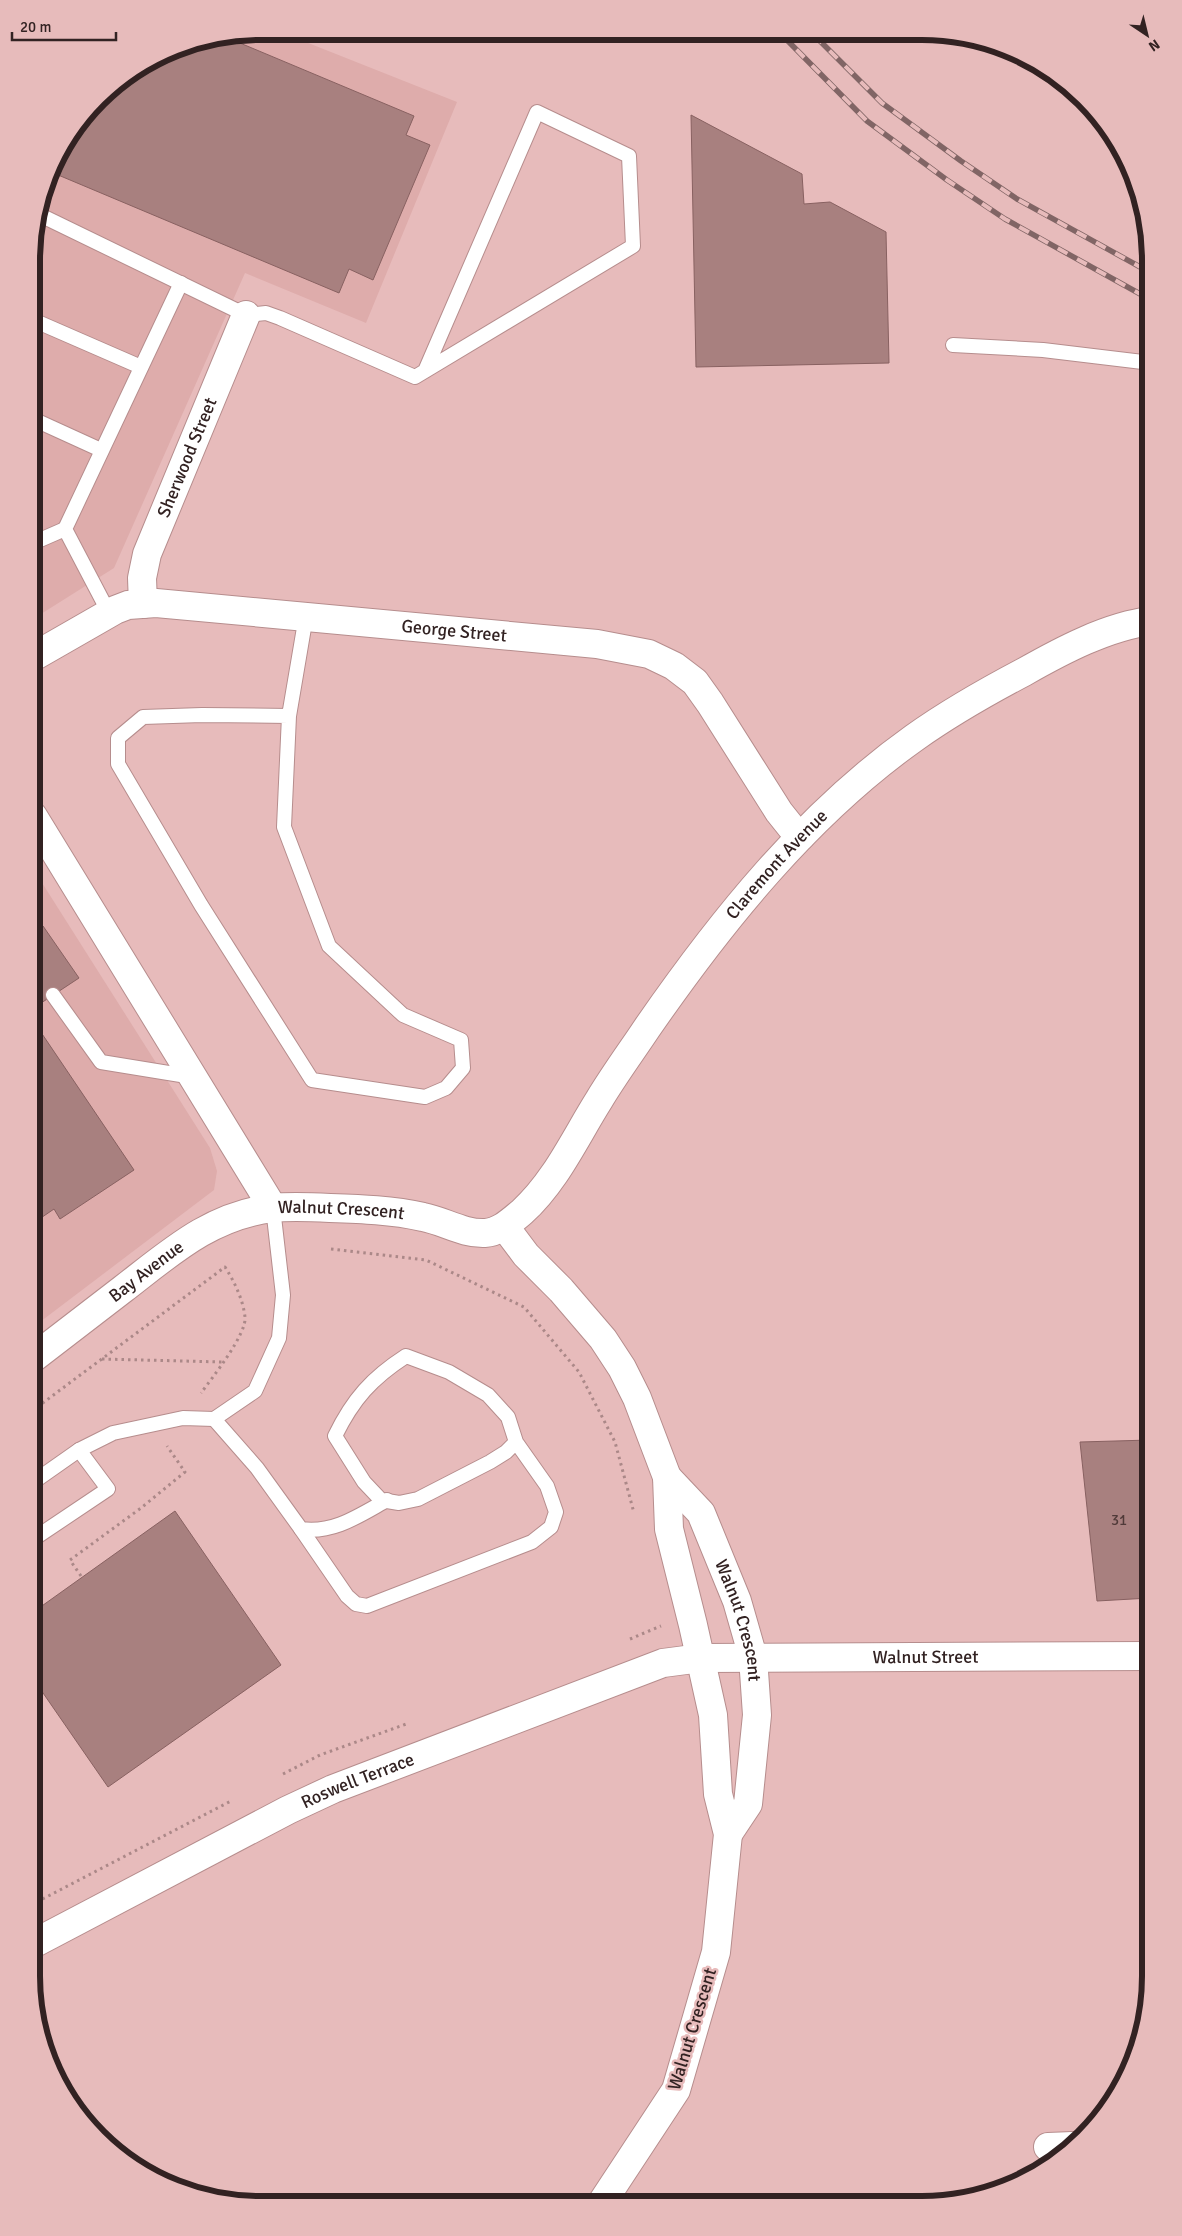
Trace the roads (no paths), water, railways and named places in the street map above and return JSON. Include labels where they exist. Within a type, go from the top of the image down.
[{"type":"street","name":"Sherwood Street","points":[[143,604],[142,578],[147,554],[246,314]]},
{"type":"street","name":"George Street","points":[[40,653],[109,613],[128,605],[170,603],[597,644],[649,654],[674,666],[695,682],[779,812],[801,836]]},
{"type":"street","name":"Claremont Avenue","points":[[504,1227],[536,1199],[548,1184],[600,1097],[679,982],[761,881],[801,836],[874,769],[910,740],[946,716],[1058,654],[1111,632],[1142,623]]},
{"type":"street","name":"Walnut Crescent","points":[[40,829],[273,1208],[313,1207],[397,1212],[426,1217],[467,1231],[488,1233],[504,1227],[526,1255],[561,1290],[603,1339],[622,1368],[637,1398],[667,1477],[668,1529],[701,1658],[713,1714],[718,1794],[728,1834],[716,1952],[676,2090],[606,2196]]},
{"type":"street","name":"Bay Avenue","points":[[40,1353],[181,1245],[209,1227],[234,1216],[273,1208]]},
{"type":"street","name":"Walnut Crescent","points":[[667,1477],[701,1513],[737,1601],[753,1657],[757,1715],[748,1804],[728,1834]]},
{"type":"street","name":"Walnut Street","points":[[701,1658],[1142,1656]]},
{"type":"street","name":"Roswell Terrace","points":[[40,1940],[288,1810],[334,1789],[648,1668],[701,1658]]},
{"type":"lane","points":[[44,217],[246,314],[266,313],[280,318],[415,377],[425,371],[633,246],[629,156],[537,112],[425,371]]},
{"type":"lane","points":[[40,540],[64,529],[181,283]]},
{"type":"lane","points":[[40,323],[141,368]]},
{"type":"lane","points":[[953,345],[1044,350],[1142,361]]},
{"type":"lane","points":[[40,422],[101,450]]},
{"type":"lane","points":[[64,529],[109,613]]},
{"type":"lane","points":[[288,716],[202,715],[143,717],[118,738],[118,764],[201,905],[312,1080],[425,1097],[446,1088],[463,1068],[461,1040],[403,1015],[328,946],[284,827],[288,716],[306,616]]},
{"type":"lane","points":[[53,995],[102,1062],[193,1077]]},
{"type":"lane","points":[[40,1477],[79,1450],[112,1433],[183,1418],[214,1419],[255,1391],[279,1338],[283,1295],[273,1208]]},
{"type":"lane","points":[[214,1419],[257,1468],[347,1596],[356,1604],[367,1606],[532,1542],[550,1527],[556,1512],[546,1486],[516,1442],[508,1417],[488,1395],[449,1372],[406,1356],[385,1370],[366,1388],[348,1411],[335,1436],[364,1482],[381,1500],[400,1503],[418,1499],[490,1462],[506,1452],[516,1442]]},
{"type":"lane","points":[[40,1535],[108,1489],[79,1450]]},
{"type":"lane","points":[[301,1530],[314,1532],[343,1525],[387,1500]]},
{"type":"railway","points":[[787,40],[867,121],[947,180],[1005,219],[1142,295]]},
{"type":"railway","points":[[819,40],[882,103],[961,161],[1017,199],[1142,268]]}]
